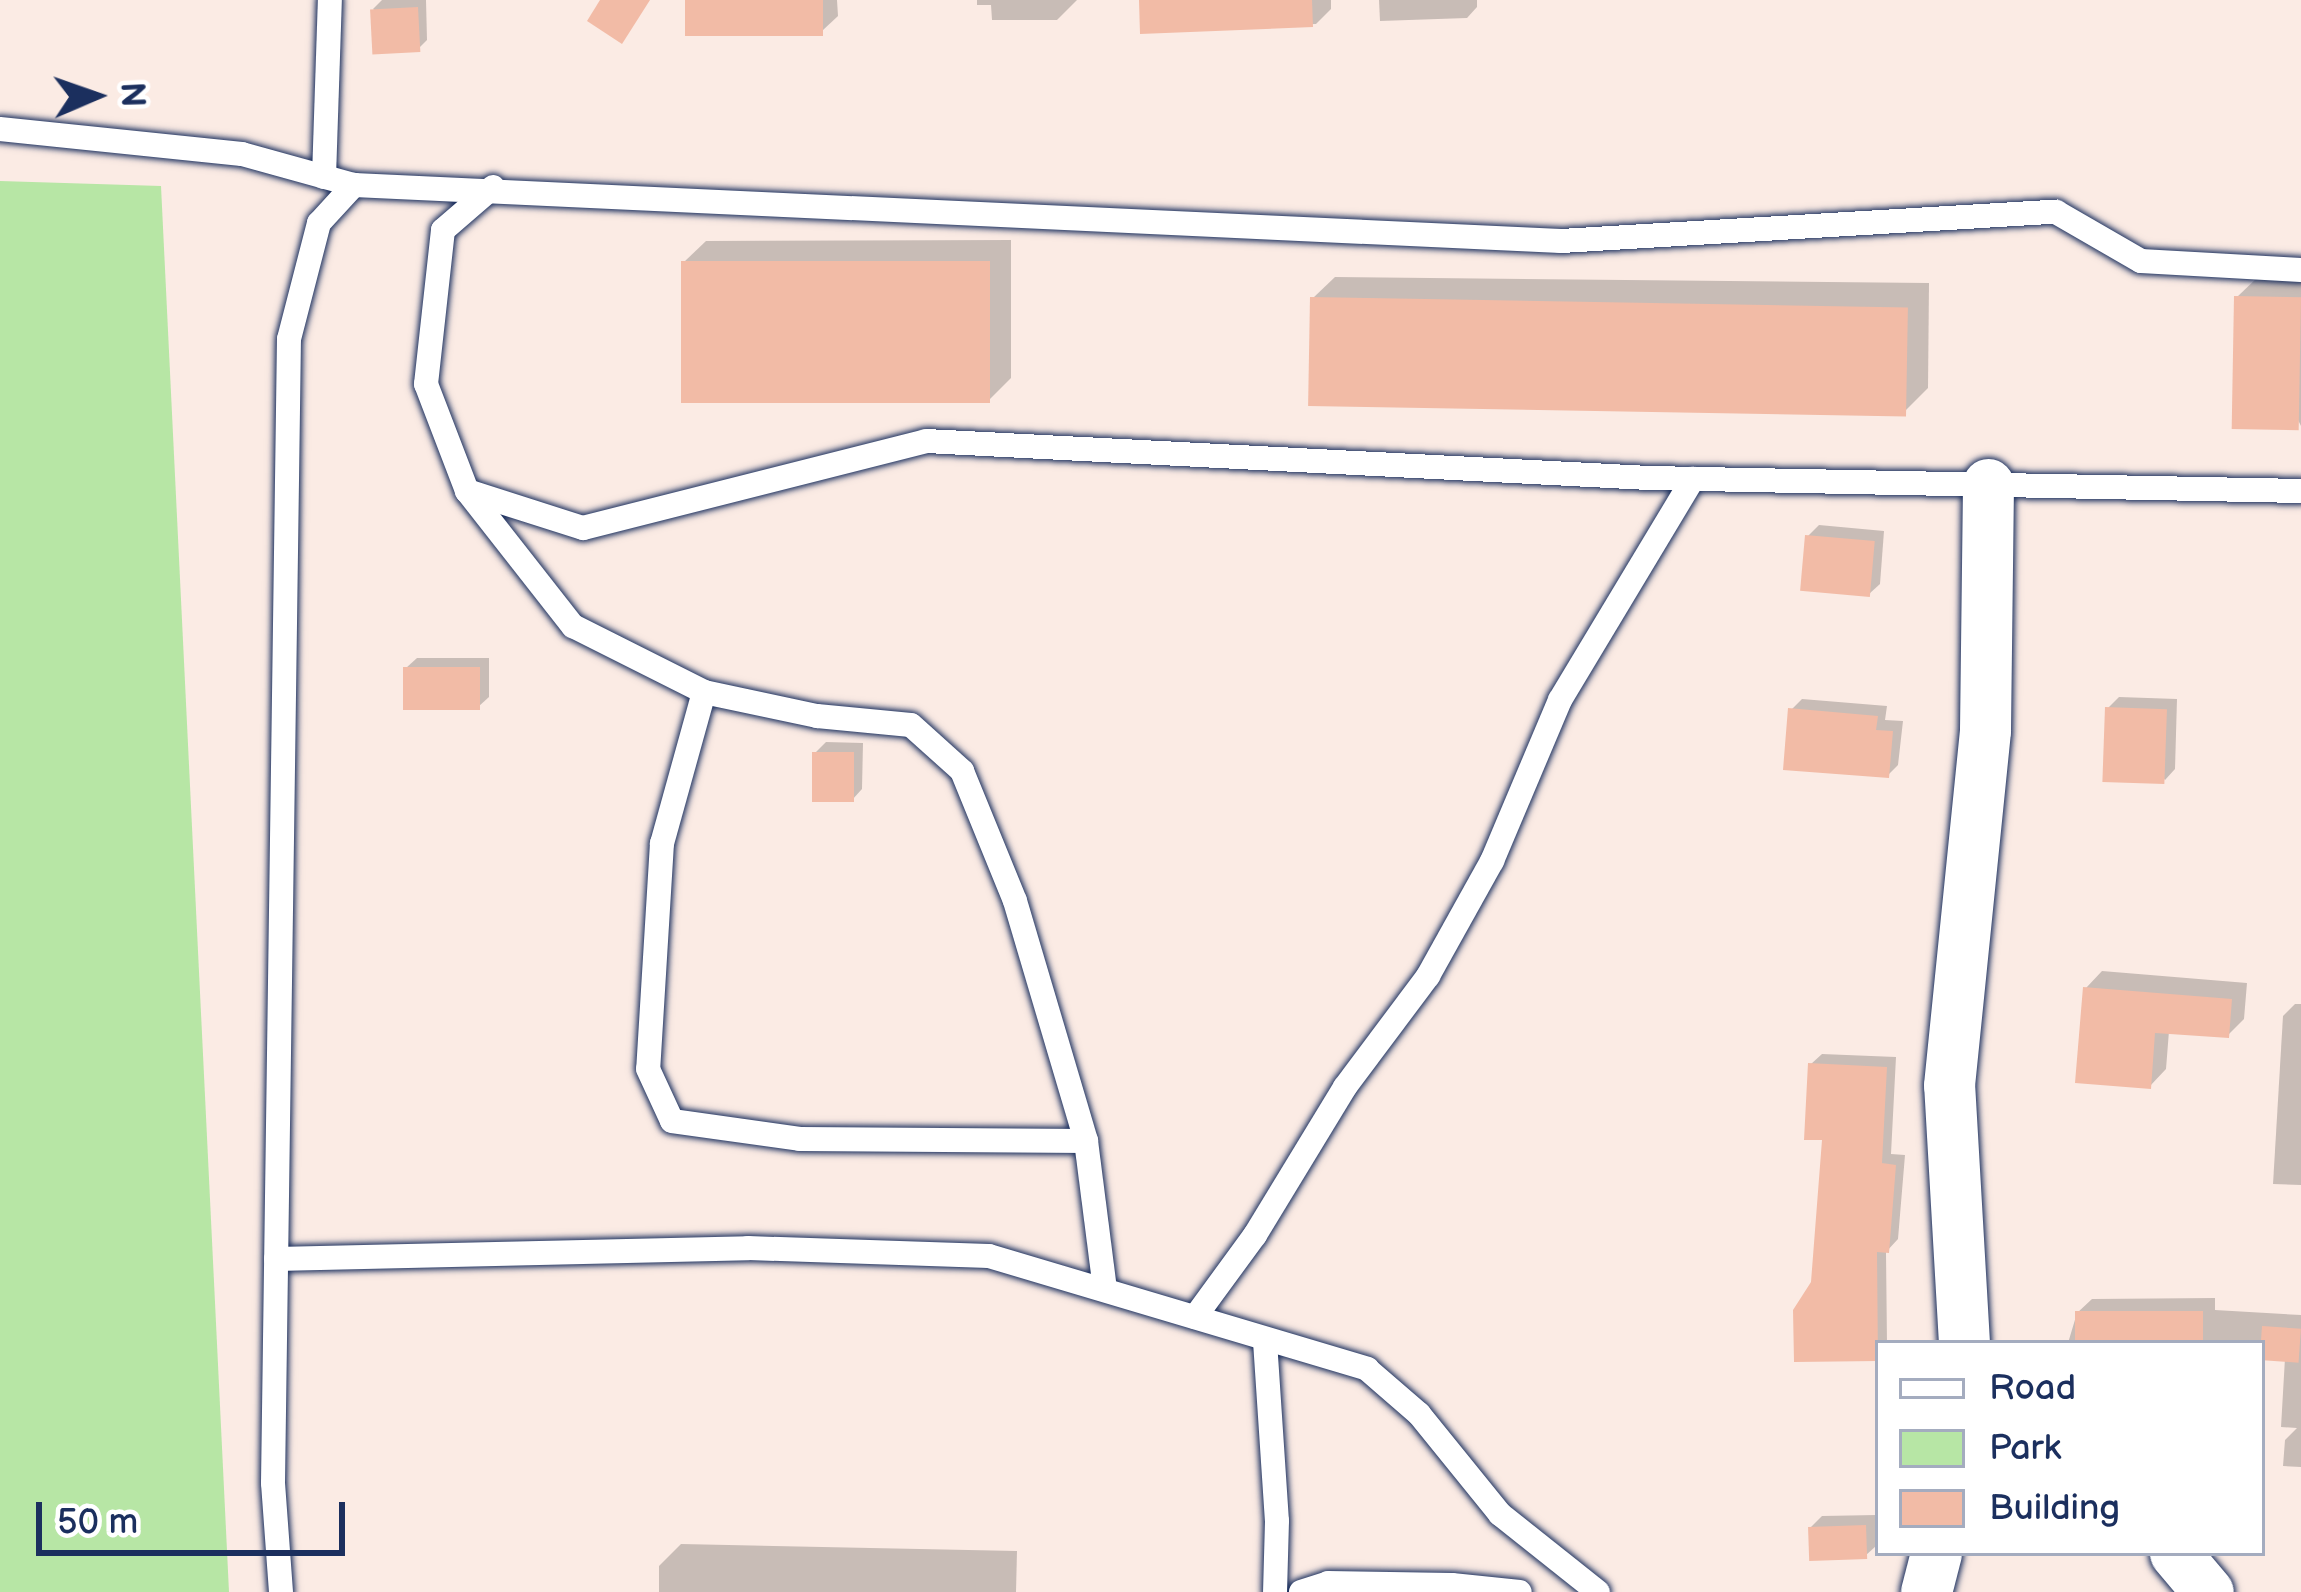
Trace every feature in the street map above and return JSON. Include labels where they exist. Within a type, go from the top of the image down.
[{"type":"street","points":[[1964,1340],[1949,1085],[1985,730],[1988,484]]},
{"type":"street","points":[[1926,1592],[1935,1556]]},
{"type":"street","points":[[2178,1556],[2208,1592]]},
{"type":"lane","points":[[324,176],[330,0]]},
{"type":"lane","points":[[0,129],[242,154],[354,185],[1561,242],[2056,212],[2141,261],[2301,270]]},
{"type":"lane","points":[[281,1592],[273,1483],[289,339],[319,223],[354,185]]},
{"type":"lane","points":[[493,188],[442,230],[426,384],[467,491],[573,626],[704,692],[818,716],[911,724],[962,771],[1016,902],[1086,1141],[1105,1289]]},
{"type":"lane","points":[[467,491],[583,528],[926,441],[1693,479],[2301,491]]},
{"type":"lane","points":[[1195,1317],[1255,1234],[1345,1087],[1428,976],[1492,861],[1561,700],[1693,479]]},
{"type":"lane","points":[[704,692],[662,843],[648,1070],[672,1120],[800,1139],[1086,1141]]},
{"type":"lane","points":[[276,1259],[748,1248],[989,1256],[1367,1370],[1420,1414],[1500,1514],[1598,1592]]},
{"type":"lane","points":[[1265,1341],[1276,1521],[1275,1592]]},
{"type":"lane","points":[[1301,1592],[1328,1583],[1452,1585],[1520,1592]]},
{"type":"green space","points":[[0,181],[161,186],[229,1592],[0,1592]]},
{"type":"building","points":[[600,0],[650,0],[622,44],[587,21]]},
{"type":"building","points":[[685,0],[823,0],[823,36],[685,36]]},
{"type":"building","points":[[1139,0],[1312,0],[1313,27],[1140,34]]},
{"type":"building","points":[[418,7],[420,52],[372,54],[370,10]]},
{"type":"building","points":[[681,261],[990,261],[990,403],[681,403]]},
{"type":"building","points":[[2234,296],[2301,297],[2299,430],[2232,429]]},
{"type":"building","points":[[1310,297],[1908,307],[1906,416],[1308,406]]},
{"type":"building","points":[[1805,535],[1875,541],[1870,597],[1800,591]]},
{"type":"building","points":[[403,667],[480,667],[480,710],[403,710]]},
{"type":"building","points":[[2105,707],[2167,709],[2164,784],[2102,782]]},
{"type":"building","points":[[1788,708],[1878,716],[1876,730],[1893,731],[1889,778],[1783,770]]},
{"type":"building","points":[[812,752],[854,752],[854,802],[812,802]]},
{"type":"building","points":[[2083,987],[2232,999],[2229,1038],[2155,1033],[2151,1089],[2075,1083]]},
{"type":"building","points":[[1808,1063],[1887,1067],[1882,1163],[1896,1165],[1889,1253],[1877,1252],[1875,1361],[1794,1362],[1793,1310],[1811,1282],[1822,1140],[1804,1140]]},
{"type":"building","points":[[2075,1311],[2203,1311],[2203,1340],[2075,1340]]},
{"type":"building","points":[[2262,1326],[2301,1329],[2299,1363],[2265,1360]]},
{"type":"building","points":[[1866,1525],[1867,1559],[1809,1561],[1808,1527]]}]
